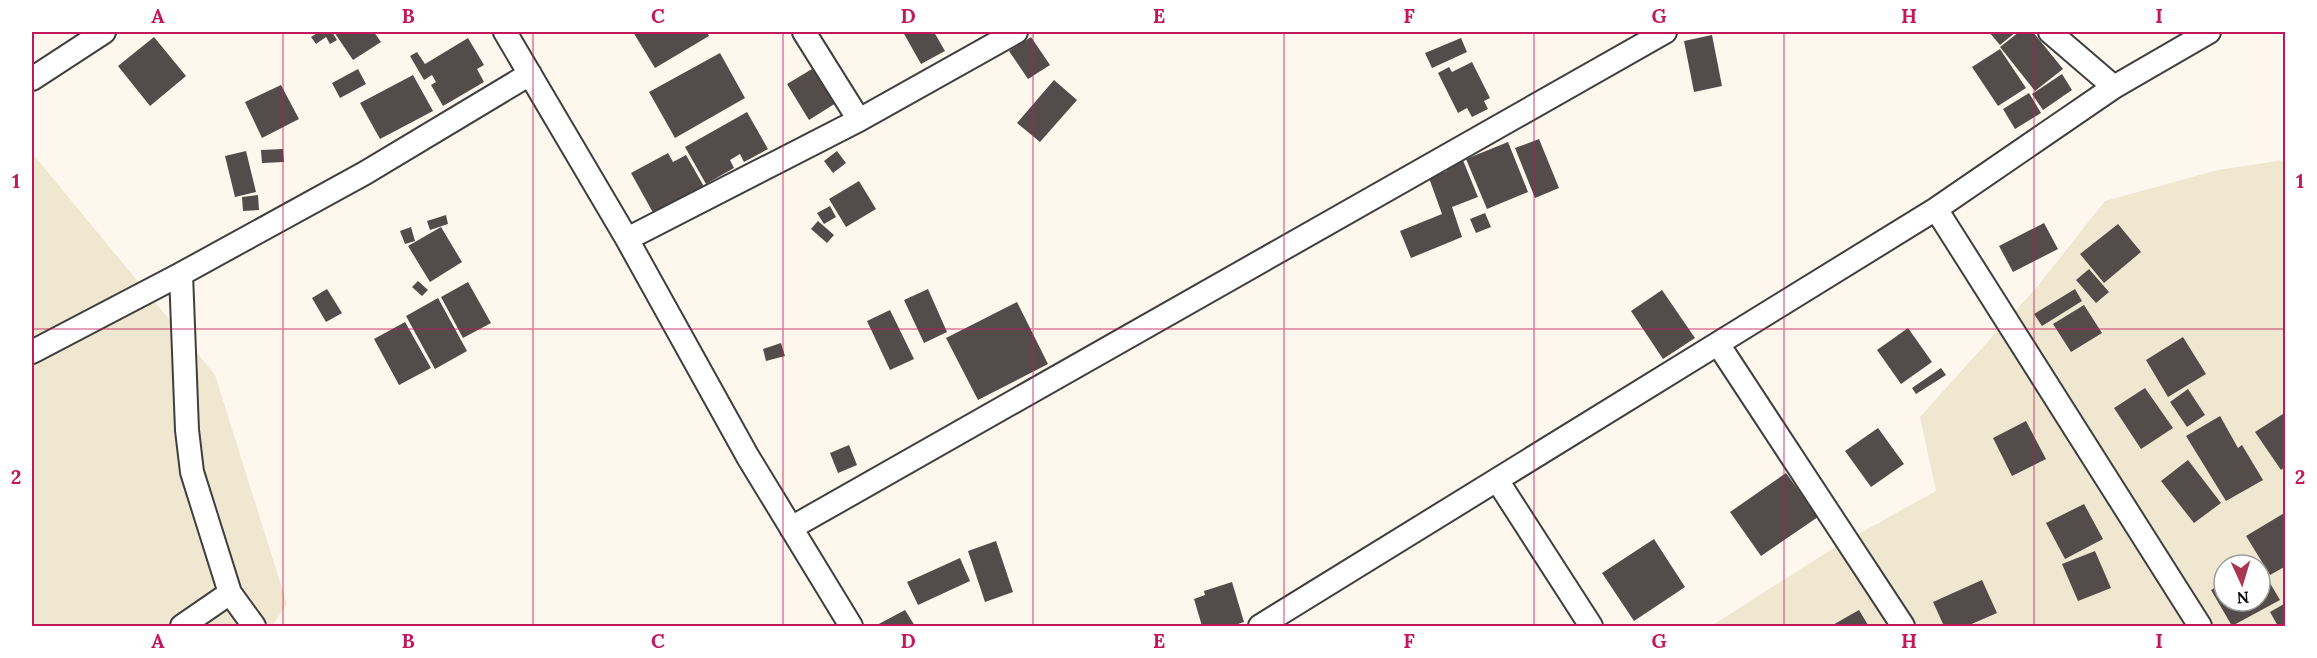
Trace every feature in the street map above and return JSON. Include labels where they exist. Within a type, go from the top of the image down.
[{"type":"street","points":[[32,79],[104,32]]},
{"type":"street","points":[[505,32],[627,239],[747,457],[851,627]]},
{"type":"street","points":[[804,32],[859,120]]},
{"type":"street","points":[[627,239],[859,120],[1016,32]]},
{"type":"street","points":[[791,528],[1665,32]]},
{"type":"street","points":[[2050,32],[2114,87]]},
{"type":"street","points":[[1275,623],[1497,480],[1936,209],[2114,87],[2209,32]]},
{"type":"street","points":[[32,352],[181,274],[365,173],[530,74]]},
{"type":"street","points":[[1936,209],[2199,627]]},
{"type":"street","points":[[181,274],[187,430],[192,472],[230,593],[254,627]]},
{"type":"street","points":[[1718,344],[1903,627]]},
{"type":"street","points":[[1497,480],[1591,627]]},
{"type":"street","points":[[182,627],[230,593]]},
{"type":"shaded area","points":[[32,153],[215,375],[287,604],[272,626],[32,626]]},
{"type":"shaded area","points":[[2285,160],[2285,626],[1711,626],[1837,546],[1936,491],[1920,417],[2037,287],[2105,201],[2218,170]]},
{"type":"building","points":[[319,32],[332,32],[337,40],[330,44],[326,37],[316,44],[311,37]]},
{"type":"building","points":[[334,32],[374,32],[381,42],[353,60]]},
{"type":"building","points":[[633,32],[707,32],[709,36],[655,68]]},
{"type":"building","points":[[903,32],[934,32],[945,51],[921,64]]},
{"type":"building","points":[[1989,32],[2016,32],[2000,45]]},
{"type":"building","points":[[2019,32],[2033,32],[2063,69],[2035,91],[2000,47]]},
{"type":"building","points":[[1712,35],[1722,86],[1694,92],[1684,41]]},
{"type":"building","points":[[154,37],[186,76],[150,106],[118,66]]},
{"type":"building","points":[[1031,37],[1050,65],[1028,79],[1009,51]]},
{"type":"building","points":[[468,38],[484,65],[477,69],[484,82],[443,106],[431,85],[436,82],[432,75],[424,80],[410,56],[417,52],[425,64]]},
{"type":"building","points":[[1461,38],[1467,52],[1432,68],[1425,53]]},
{"type":"building","points":[[2000,49],[2026,88],[1998,106],[1972,67]]},
{"type":"building","points":[[720,53],[745,98],[675,138],[649,92]]},
{"type":"building","points":[[1472,62],[1490,98],[1484,101],[1488,109],[1472,117],[1467,108],[1458,113],[1438,73],[1449,67],[1452,72]]},
{"type":"building","points":[[822,66],[836,103],[809,120],[787,84],[812,69],[813,71]]},
{"type":"building","points":[[358,69],[366,84],[340,98],[332,83]]},
{"type":"building","points":[[2062,74],[2072,90],[2043,110],[2032,94]]},
{"type":"building","points":[[413,75],[433,111],[380,139],[360,103]]},
{"type":"building","points":[[1054,80],[1077,100],[1040,142],[1017,123]]},
{"type":"building","points":[[281,85],[299,119],[262,138],[245,102]]},
{"type":"building","points":[[2029,93],[2041,113],[2015,129],[2003,109]]},
{"type":"building","points":[[747,112],[768,149],[744,162],[740,154],[730,160],[734,168],[706,184],[685,147]]},
{"type":"building","points":[[1539,139],[1559,188],[1535,198],[1515,148]]},
{"type":"building","points":[[1508,142],[1528,192],[1487,209],[1466,159]]},
{"type":"building","points":[[283,149],[284,162],[262,163],[261,150]]},
{"type":"building","points":[[246,151],[256,192],[235,197],[225,156]]},
{"type":"building","points":[[837,151],[846,163],[833,173],[824,161]]},
{"type":"building","points":[[668,153],[673,162],[686,155],[706,190],[656,218],[631,173]]},
{"type":"building","points":[[1462,158],[1478,197],[1452,207],[1462,237],[1411,258],[1400,231],[1442,214],[1429,178],[1447,171],[1445,165]]},
{"type":"building","points":[[859,181],[876,209],[846,227],[829,199]]},
{"type":"building","points":[[258,195],[259,210],[243,211],[242,197]]},
{"type":"building","points":[[830,206],[836,217],[824,224],[817,213]]},
{"type":"building","points":[[1485,213],[1491,227],[1476,233],[1470,219]]},
{"type":"building","points":[[446,215],[448,224],[430,230],[427,221]]},
{"type":"building","points":[[818,221],[834,235],[827,243],[811,229]]},
{"type":"building","points":[[2044,223],[2058,249],[2013,272],[1999,246]]},
{"type":"building","points":[[2118,224],[2141,252],[2104,283],[2080,254]]},
{"type":"building","points":[[411,227],[415,241],[405,244],[400,231]]},
{"type":"building","points":[[441,227],[462,262],[430,282],[408,246]]},
{"type":"building","points":[[2089,269],[2109,292],[2096,303],[2076,280]]},
{"type":"building","points":[[418,281],[428,290],[422,296],[412,287]]},
{"type":"building","points":[[468,282],[491,323],[463,338],[441,297]]},
{"type":"building","points":[[327,289],[342,313],[326,322],[312,298]]},
{"type":"building","points":[[928,289],[947,332],[924,343],[904,300]]},
{"type":"building","points":[[2075,289],[2082,301],[2042,326],[2034,314]]},
{"type":"building","points":[[1662,290],[1695,338],[1663,359],[1631,311]]},
{"type":"building","points":[[438,298],[467,351],[435,369],[406,316]]},
{"type":"building","points":[[1017,302],[1048,364],[978,400],[946,338]]},
{"type":"building","points":[[2084,305],[2102,333],[2071,352],[2053,324]]},
{"type":"building","points":[[890,310],[914,359],[890,370],[867,321]]},
{"type":"building","points":[[405,322],[431,368],[399,385],[374,339]]},
{"type":"building","points":[[1908,328],[1932,362],[1901,384],[1877,350]]},
{"type":"building","points":[[2183,337],[2206,374],[2168,397],[2146,360]]},
{"type":"building","points":[[781,343],[785,356],[766,361],[763,349]]},
{"type":"building","points":[[1941,368],[1946,375],[1916,394],[1912,388]]},
{"type":"building","points":[[2145,388],[2173,428],[2141,449],[2114,408]]},
{"type":"building","points":[[2188,389],[2205,415],[2187,427],[2170,402]]},
{"type":"building","points":[[2286,412],[2286,466],[2281,470],[2255,432]]},
{"type":"building","points":[[2220,416],[2238,448],[2242,445],[2263,480],[2226,501],[2186,436]]},
{"type":"building","points":[[2026,421],[2046,459],[2012,476],[1993,438]]},
{"type":"building","points":[[1878,428],[1904,464],[1871,487],[1845,451]]},
{"type":"building","points":[[849,445],[857,465],[838,473],[830,453]]},
{"type":"building","points":[[2188,460],[2221,503],[2194,523],[2161,481]]},
{"type":"building","points":[[1786,473],[1818,517],[1761,556],[1730,512]]},
{"type":"building","points":[[2084,504],[2103,539],[2065,559],[2046,523]]},
{"type":"building","points":[[2286,512],[2286,566],[2272,574],[2272,553],[2256,553],[2246,536]]},
{"type":"building","points":[[1654,539],[1685,587],[1634,621],[1602,573]]},
{"type":"building","points":[[996,541],[1013,592],[985,602],[968,551]]},
{"type":"building","points":[[2095,551],[2111,588],[2078,601],[2062,564]]},
{"type":"building","points":[[960,558],[970,581],[918,605],[907,582]]},
{"type":"building","points":[[1982,580],[1997,613],[1967,626],[1944,626],[1933,602]]},
{"type":"building","points":[[1232,582],[1244,622],[1236,626],[1202,626],[1194,599],[1205,595],[1204,591]]},
{"type":"building","points":[[2272,586],[2280,600],[2272,604]]},
{"type":"building","points":[[2284,604],[2286,626],[2278,626],[2271,613]]},
{"type":"building","points":[[905,610],[915,626],[875,626]]},
{"type":"building","points":[[1859,610],[1868,625],[1831,626]]},
{"type":"building","points":[[2224,613],[2256,613],[2232,626]]}]
